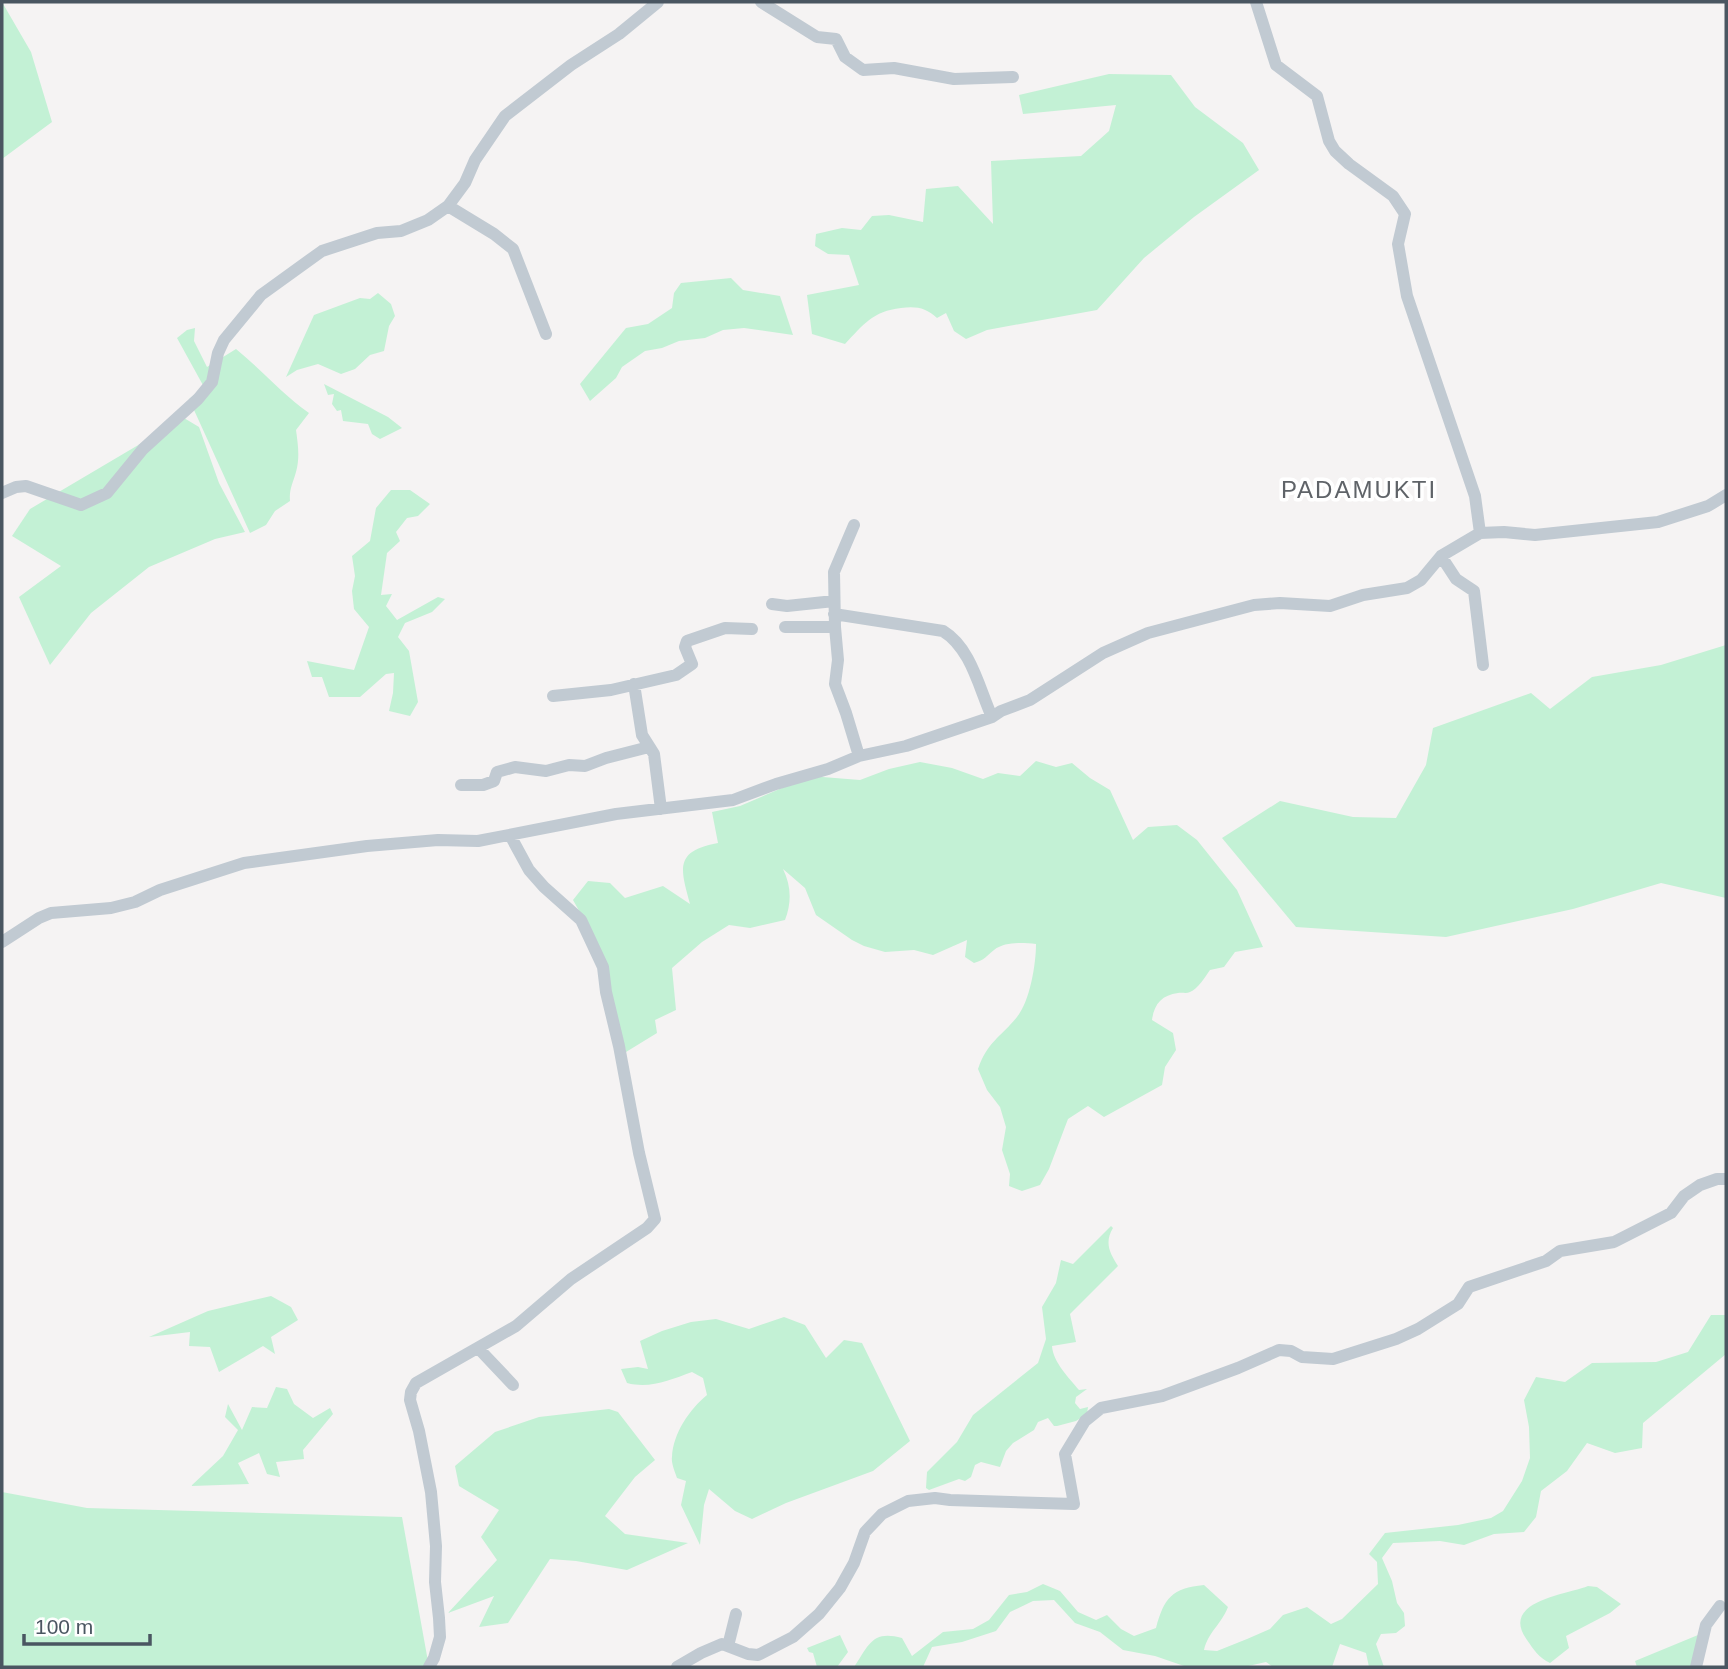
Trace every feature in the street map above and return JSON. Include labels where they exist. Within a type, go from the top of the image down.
[{"type":"street","points":[[2,493],[26,486],[81,505],[107,493],[143,449],[198,399],[212,382],[218,353],[224,340],[261,295],[322,251],[377,233],[401,231],[428,220],[448,206],[505,116],[571,65],[619,34],[658,2]]},
{"type":"street","points":[[761,2],[817,37],[836,39],[845,57],[863,71],[894,68],[954,79],[1013,77]]},
{"type":"street","points":[[1256,2],[1276,65],[1317,96],[1329,141],[1335,151],[1392,196],[1405,214],[1398,244],[1407,296],[1475,496],[1480,533]]},
{"type":"street","points":[[448,206],[513,249],[546,334]]},
{"type":"street","points":[[2,942],[51,913],[111,908],[135,902],[160,890],[244,863],[367,846],[438,840],[478,841],[616,814],[733,800],[859,756],[906,746],[992,717],[1031,700],[1103,653],[1148,633],[1254,605],[1280,603],[1330,606],[1363,595],[1407,588],[1420,580],[1441,556],[1480,533],[1535,535],[1658,522],[1708,506],[1726,495]]},
{"type":"street","points":[[854,525],[834,570],[834,614],[838,650],[835,684],[859,756]]},
{"type":"street","points":[[1441,556],[1456,579],[1474,591],[1483,665]]},
{"type":"street","points":[[772,604],[943,631],[956,639],[966,655],[992,717]]},
{"type":"street","points":[[785,627],[834,614]]},
{"type":"street","points":[[553,696],[608,691],[676,675],[690,667],[693,662],[685,647],[687,640],[725,628],[752,629]]},
{"type":"street","points":[[634,684],[642,735],[653,754],[661,809]]},
{"type":"street","points":[[461,785],[485,785],[494,781],[496,772],[511,767],[546,771],[569,765],[585,766],[649,747]]},
{"type":"street","points":[[429,1667],[439,1637],[435,1582],[436,1546],[432,1492],[412,1410],[411,1392],[416,1383],[516,1326],[572,1279],[647,1228],[655,1219],[639,1153],[603,967],[581,920],[529,870],[510,835]]},
{"type":"street","points":[[677,1667],[722,1644],[758,1655],[805,1628],[840,1588],[854,1563],[865,1532],[882,1514],[908,1501],[935,1497],[950,1500],[1074,1504],[1065,1454],[1085,1421],[1101,1408],[1162,1396],[1279,1350],[1291,1351],[1302,1357],[1333,1359],[1396,1339],[1418,1329],[1458,1304],[1469,1287],[1546,1261],[1560,1251],[1614,1242],[1671,1213],[1684,1196],[1700,1185],[1726,1179]]},
{"type":"street","points":[[479,1349],[513,1385]]},
{"type":"street","points":[[1696,1667],[1706,1625],[1720,1606]]},
{"type":"street","points":[[728,1646],[736,1614]]},
{"type":"green space","points":[[2,2],[31,52],[52,122],[2,159]]},
{"type":"green space","points":[[1109,74],[1171,75],[1195,107],[1243,143],[1259,170],[1194,217],[1144,258],[1097,310],[987,330],[966,339],[954,331],[946,313],[937,318],[925,310],[907,307],[876,316],[845,344],[812,334],[807,295],[859,285],[849,255],[828,254],[815,246],[816,234],[842,228],[861,230],[872,216],[889,215],[923,222],[926,189],[958,186],[993,224],[991,161],[1081,156],[1109,131],[1116,105],[1023,114],[1019,95]]},
{"type":"green space","points":[[731,278],[743,290],[780,296],[793,335],[744,328],[723,330],[705,338],[679,341],[645,351],[622,367],[616,378],[590,401],[580,384],[626,328],[648,324],[672,308],[674,293],[681,283]]},
{"type":"green space","points":[[378,293],[391,304],[395,316],[389,326],[384,351],[370,355],[355,369],[341,374],[318,364],[297,370],[286,377],[314,315],[360,298],[370,299]]},
{"type":"green space","points":[[195,328],[194,341],[207,367],[236,349],[309,413],[296,430],[298,461],[290,501],[275,511],[266,525],[250,533],[189,399],[204,387],[177,338],[187,330]]},
{"type":"green space","points":[[324,384],[388,417],[402,428],[380,439],[372,434],[368,424],[343,421],[341,410],[337,411],[332,404],[334,394],[328,395]]},
{"type":"green space","points":[[184,418],[199,427],[219,483],[245,532],[215,539],[149,567],[91,613],[50,665],[19,597],[61,566],[12,536],[30,509]]},
{"type":"green space","points":[[391,490],[410,490],[430,504],[418,516],[407,518],[396,532],[400,541],[387,553],[381,595],[392,594],[386,606],[397,620],[438,597],[445,599],[432,612],[405,623],[398,637],[409,651],[418,702],[410,716],[389,711],[394,673],[386,674],[360,697],[329,697],[322,677],[312,677],[307,661],[354,670],[369,627],[354,609],[352,591],[355,576],[352,556],[370,541],[376,508]]},
{"type":"green space","points":[[1726,645],[1726,898],[1661,883],[1573,909],[1446,937],[1296,927],[1222,838],[1280,801],[1353,817],[1396,818],[1426,765],[1433,728],[1531,693],[1550,709],[1592,677],[1661,665]]},
{"type":"green space","points":[[1036,761],[1056,767],[1072,763],[1110,790],[1133,840],[1148,827],[1177,825],[1197,840],[1237,890],[1263,947],[1235,952],[1224,967],[1210,970],[1193,990],[1172,994],[1160,1001],[1152,1020],[1173,1033],[1176,1050],[1165,1067],[1162,1085],[1104,1117],[1088,1106],[1068,1119],[1040,1185],[1022,1191],[1009,1186],[1010,1174],[1002,1150],[1006,1127],[1000,1107],[987,1090],[978,1069],[990,1046],[1022,1010],[1031,982],[1036,944],[1004,945],[974,963],[965,957],[967,940],[933,955],[914,950],[885,952],[864,946],[816,915],[805,888],[783,869],[790,894],[785,920],[750,928],[729,925],[702,942],[672,968],[676,1010],[655,1020],[657,1033],[626,1052],[600,948],[573,900],[588,881],[610,883],[625,898],[663,886],[690,904],[684,881],[684,864],[693,851],[718,843],[712,812],[740,806],[810,776],[860,780],[889,769],[920,762],[952,768],[983,779],[998,773],[1020,776]]},
{"type":"green space","points":[[1111,1226],[1113,1228],[1109,1248],[1118,1266],[1070,1314],[1076,1342],[1052,1346],[1055,1358],[1066,1375],[1079,1390],[1087,1389],[1076,1397],[1075,1403],[1080,1409],[1088,1407],[1087,1414],[1076,1421],[1057,1426],[1048,1418],[1038,1422],[1034,1430],[1013,1443],[1006,1451],[1000,1467],[981,1462],[975,1465],[971,1477],[965,1481],[959,1479],[929,1490],[926,1488],[927,1472],[957,1442],[973,1415],[1038,1363],[1046,1339],[1042,1307],[1056,1283],[1061,1260],[1073,1264]]},
{"type":"green space","points":[[271,1296],[291,1307],[298,1320],[271,1337],[275,1354],[263,1346],[219,1372],[210,1347],[189,1346],[190,1332],[149,1337],[208,1311]]},
{"type":"green space","points":[[1711,1315],[1726,1315],[1726,1354],[1643,1423],[1642,1448],[1615,1453],[1587,1443],[1567,1471],[1541,1491],[1536,1517],[1524,1532],[1494,1534],[1464,1545],[1440,1541],[1393,1543],[1382,1558],[1392,1581],[1397,1603],[1404,1613],[1405,1626],[1396,1633],[1381,1634],[1376,1644],[1384,1667],[1369,1667],[1366,1653],[1340,1644],[1332,1667],[1273,1667],[1266,1662],[1244,1667],[1187,1667],[1155,1656],[1123,1650],[1100,1632],[1075,1623],[1054,1600],[1033,1601],[1010,1612],[996,1631],[962,1642],[932,1647],[923,1667],[854,1667],[872,1641],[878,1638],[902,1638],[912,1656],[943,1632],[973,1629],[989,1620],[1009,1595],[1027,1592],[1043,1584],[1060,1591],[1078,1612],[1096,1620],[1107,1615],[1121,1629],[1134,1636],[1156,1628],[1162,1609],[1171,1596],[1193,1586],[1204,1585],[1228,1607],[1208,1638],[1204,1650],[1217,1651],[1247,1639],[1270,1629],[1283,1615],[1307,1607],[1331,1624],[1342,1619],[1378,1584],[1377,1562],[1369,1554],[1385,1533],[1458,1525],[1491,1518],[1503,1511],[1522,1481],[1530,1458],[1529,1427],[1524,1400],[1536,1377],[1565,1382],[1592,1363],[1656,1362],[1688,1352]]},
{"type":"green space","points":[[784,1317],[805,1325],[826,1358],[844,1340],[862,1343],[910,1441],[873,1471],[786,1503],[752,1519],[735,1511],[709,1489],[704,1505],[700,1545],[681,1505],[686,1481],[677,1478],[672,1459],[673,1448],[684,1422],[694,1407],[707,1395],[703,1378],[692,1372],[660,1383],[635,1385],[627,1383],[621,1369],[648,1369],[640,1341],[662,1331],[691,1322],[716,1319],[749,1329]]},
{"type":"green space","points":[[276,1387],[287,1389],[294,1404],[313,1418],[330,1408],[333,1414],[303,1450],[304,1459],[276,1462],[280,1477],[267,1474],[259,1453],[238,1463],[249,1484],[191,1486],[223,1456],[238,1430],[225,1417],[228,1404],[242,1430],[252,1407],[267,1408]]},
{"type":"green space","points":[[609,1409],[618,1412],[655,1460],[635,1477],[605,1516],[625,1534],[688,1543],[627,1570],[550,1559],[508,1623],[479,1627],[494,1596],[448,1613],[497,1560],[481,1537],[499,1510],[459,1486],[455,1466],[495,1432],[539,1417]]},
{"type":"green space","points":[[2,1492],[87,1508],[402,1517],[429,1667],[2,1667]]},
{"type":"green space","points":[[1588,1586],[1597,1587],[1621,1604],[1610,1613],[1566,1636],[1569,1648],[1550,1663],[1539,1656],[1527,1640],[1521,1627],[1522,1616],[1528,1608],[1539,1602]]},
{"type":"green space","points":[[840,1635],[848,1652],[837,1667],[817,1667],[813,1653],[807,1648]]},
{"type":"green space","points":[[1698,1635],[1693,1667],[1637,1667],[1635,1661]]},
{"type":"district","name":"PADAMUKTI","points":[[1359,489]]}]
